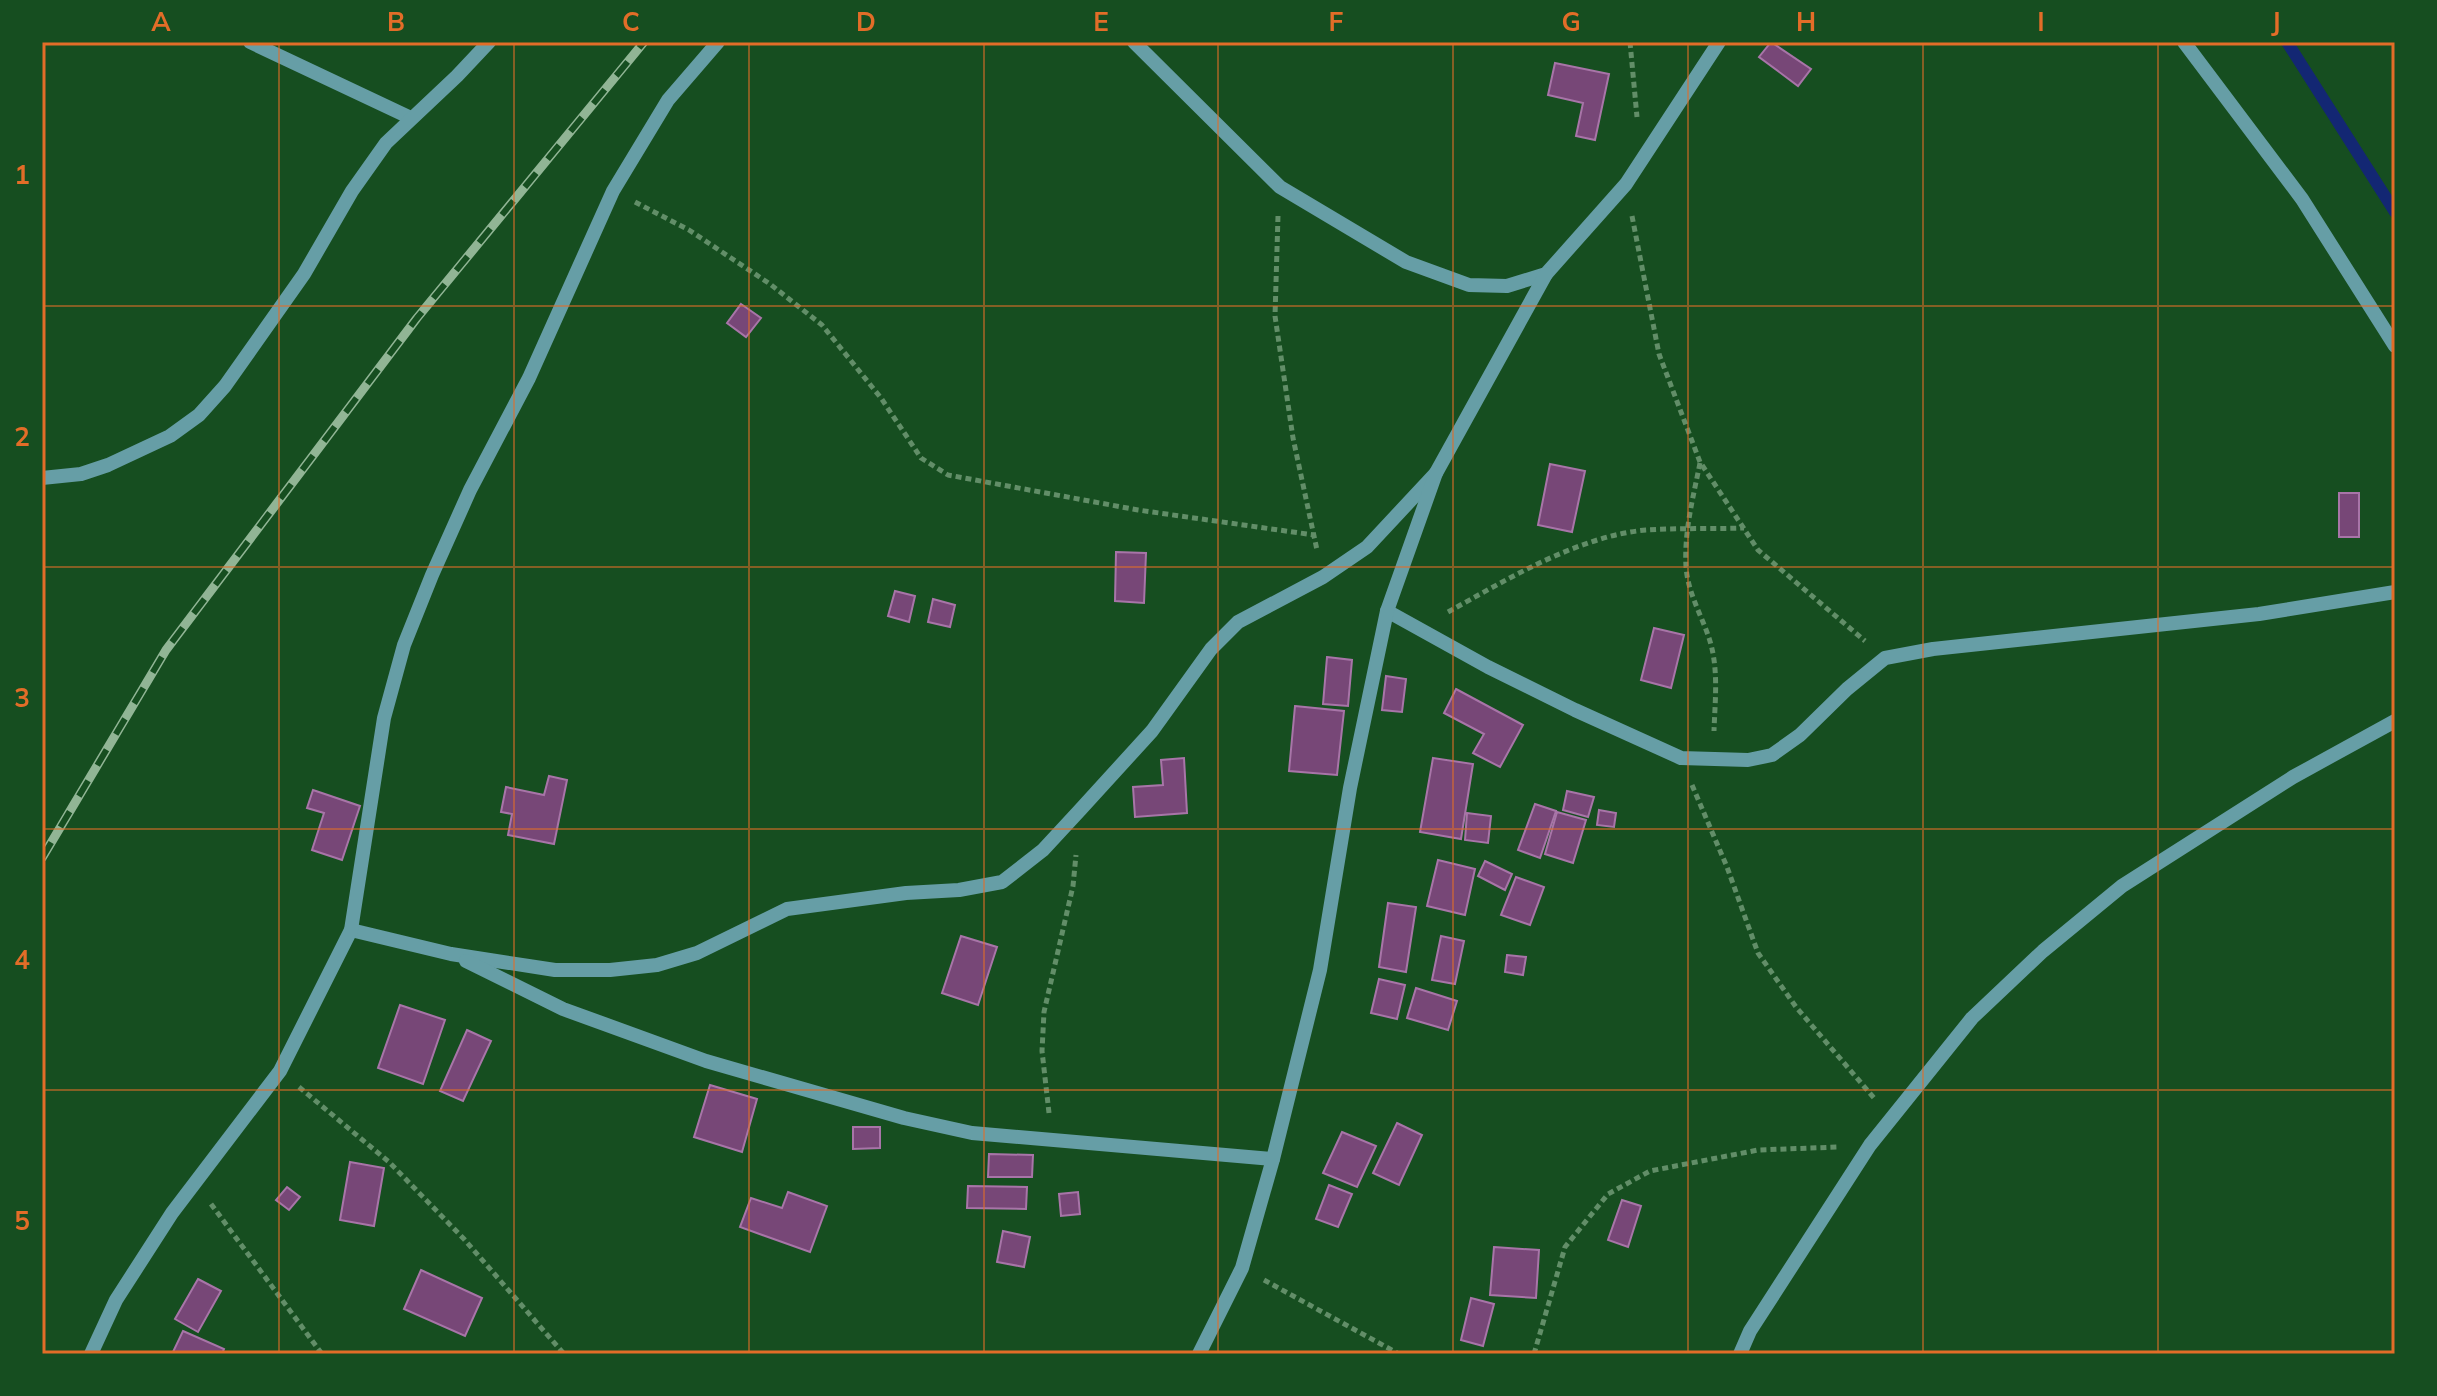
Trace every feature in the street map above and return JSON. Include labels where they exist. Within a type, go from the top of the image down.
[{"type":"street","points":[[250,42],[411,118]]},
{"type":"street","points":[[42,478],[81,474],[120,460],[170,436],[199,415],[225,386],[304,274],[352,191],[377,155],[489,42]]},
{"type":"street","points":[[91,1354],[116,1300],[172,1213],[280,1071],[351,930],[384,718],[404,645],[470,490],[529,378],[613,191],[668,100],[718,42]]},
{"type":"street","points":[[1134,42],[1280,187],[1406,262],[1469,285],[1507,286],[1546,274]]},
{"type":"street","points":[[1199,1354],[1242,1268],[1273,1159],[1320,970],[1350,788],[1387,611],[1436,473],[1546,274],[1626,184],[1719,42]]},
{"type":"street","points":[[2184,42],[2302,199],[2395,346]]},
{"type":"street","points":[[351,930],[451,954],[555,970],[610,970],[657,965],[697,953],[787,909],[906,893],[959,890],[1002,882],[1043,850],[1152,731],[1211,649],[1238,622],[1323,577],[1367,547],[1436,473]]},
{"type":"street","points":[[1387,611],[1575,710],[1681,758],[1748,760],[1772,755],[1800,735],[1847,689],[1885,658],[1933,649],[2259,614],[2395,592]]},
{"type":"street","points":[[1740,1354],[1750,1331],[1870,1145],[1972,1018],[2043,951],[2122,886],[2293,777],[2395,721]]},
{"type":"street","points":[[451,954],[563,1009],[706,1061],[904,1118],[972,1133],[1273,1159]]},
{"type":"path","points":[[1630,42],[1641,161]]},
{"type":"path","points":[[1626,184],[1659,354],[1700,462],[1758,550],[1885,658]]},
{"type":"path","points":[[1280,187],[1274,274],[1275,316],[1293,438],[1323,577]]},
{"type":"path","points":[[613,191],[689,230],[770,284],[822,325],[881,398],[921,458],[948,475],[1138,510],[1314,535]]},
{"type":"path","points":[[1700,462],[1686,530],[1686,570],[1694,604],[1709,639],[1716,667],[1714,760]]},
{"type":"path","points":[[1419,628],[1557,555],[1607,538],[1643,530],[1744,528]]},
{"type":"path","points":[[1681,758],[1727,867],[1758,953],[1796,1007],[1892,1118]]},
{"type":"path","points":[[1054,1139],[1045,1092],[1042,1051],[1044,1012],[1073,886],[1080,810]]},
{"type":"path","points":[[280,1071],[389,1162],[464,1239],[564,1354]]},
{"type":"path","points":[[1534,1354],[1565,1247],[1608,1194],[1650,1171],[1758,1150],[1870,1145]]},
{"type":"path","points":[[196,1183],[322,1354]]},
{"type":"path","points":[[1242,1268],[1399,1354]]},
{"type":"building","points":[[1771,42],[1811,69],[1798,86],[1759,57]]},
{"type":"building","points":[[1555,63],[1609,74],[1595,140],[1576,136],[1583,103],[1548,95]]},
{"type":"building","points":[[741,304],[761,318],[746,337],[727,323]]},
{"type":"building","points":[[1550,464],[1585,471],[1572,532],[1538,525]]},
{"type":"building","points":[[2339,493],[2359,493],[2359,537],[2339,537]]},
{"type":"building","points":[[1116,552],[1146,553],[1144,603],[1115,601]]},
{"type":"building","points":[[895,591],[915,596],[909,622],[888,616]]},
{"type":"building","points":[[933,599],[955,605],[950,627],[928,622]]},
{"type":"building","points":[[1654,628],[1684,635],[1671,688],[1641,680]]},
{"type":"building","points":[[1327,657],[1352,660],[1348,706],[1323,704]]},
{"type":"building","points":[[1386,676],[1406,679],[1402,712],[1382,710]]},
{"type":"building","points":[[1456,689],[1523,725],[1500,767],[1473,753],[1484,734],[1444,713]]},
{"type":"building","points":[[1295,706],[1344,711],[1337,775],[1289,771]]},
{"type":"building","points":[[1184,758],[1187,813],[1135,817],[1133,787],[1163,785],[1161,760]]},
{"type":"building","points":[[1433,758],[1473,764],[1461,839],[1420,832]]},
{"type":"building","points":[[549,776],[567,780],[554,844],[508,835],[512,814],[501,812],[506,787],[544,795]]},
{"type":"building","points":[[313,790],[360,806],[342,860],[312,850],[324,813],[307,808]]},
{"type":"building","points":[[1567,791],[1594,797],[1588,817],[1563,810]]},
{"type":"building","points":[[1535,804],[1556,811],[1540,858],[1518,850]]},
{"type":"building","points":[[1599,810],[1616,813],[1614,827],[1597,825]]},
{"type":"building","points":[[1557,812],[1586,820],[1573,863],[1545,854]]},
{"type":"building","points":[[1467,813],[1491,816],[1488,843],[1465,840]]},
{"type":"building","points":[[1438,860],[1475,869],[1465,915],[1427,906]]},
{"type":"building","points":[[1485,861],[1512,874],[1505,890],[1478,876]]},
{"type":"building","points":[[1516,877],[1544,887],[1530,925],[1501,915]]},
{"type":"building","points":[[1388,903],[1416,907],[1406,972],[1379,967]]},
{"type":"building","points":[[961,936],[997,947],[978,1005],[942,993]]},
{"type":"building","points":[[1441,936],[1464,941],[1455,984],[1432,980]]},
{"type":"building","points":[[1507,955],[1526,957],[1523,975],[1505,972]]},
{"type":"building","points":[[1379,979],[1405,985],[1397,1019],[1371,1013]]},
{"type":"building","points":[[1416,988],[1457,1001],[1448,1030],[1407,1018]]},
{"type":"building","points":[[400,1005],[445,1020],[423,1084],[378,1068]]},
{"type":"building","points":[[467,1030],[491,1041],[463,1101],[440,1091]]},
{"type":"building","points":[[710,1085],[757,1099],[742,1152],[694,1137]]},
{"type":"building","points":[[1397,1123],[1422,1135],[1399,1185],[1373,1173]]},
{"type":"building","points":[[853,1127],[880,1127],[880,1148],[853,1149]]},
{"type":"building","points":[[1342,1132],[1376,1146],[1357,1187],[1323,1173]]},
{"type":"building","points":[[989,1154],[1033,1155],[1032,1177],[988,1177]]},
{"type":"building","points":[[350,1162],[384,1168],[374,1226],[340,1220]]},
{"type":"building","points":[[1329,1185],[1352,1194],[1338,1227],[1316,1219]]},
{"type":"building","points":[[968,1186],[1027,1187],[1026,1209],[967,1208]]},
{"type":"building","points":[[287,1187],[300,1197],[289,1210],[276,1200]]},
{"type":"building","points":[[788,1192],[827,1206],[810,1252],[740,1227],[751,1198],[782,1208]]},
{"type":"building","points":[[1078,1192],[1080,1214],[1061,1216],[1059,1194]]},
{"type":"building","points":[[1622,1200],[1641,1206],[1628,1247],[1608,1240]]},
{"type":"building","points":[[1003,1231],[1030,1237],[1024,1267],[997,1262]]},
{"type":"building","points":[[1494,1247],[1539,1250],[1536,1298],[1490,1295]]},
{"type":"building","points":[[421,1270],[482,1298],[465,1336],[404,1309]]},
{"type":"building","points":[[198,1279],[221,1291],[198,1332],[175,1319]]},
{"type":"building","points":[[1471,1298],[1494,1304],[1483,1346],[1461,1340]]},
{"type":"building","points":[[183,1331],[224,1349],[222,1354],[172,1354]]},
{"type":"waterway","points":[[2287,42],[2395,212]]},
{"type":"railway","points":[[42,858],[166,650],[417,318],[644,42]]}]
